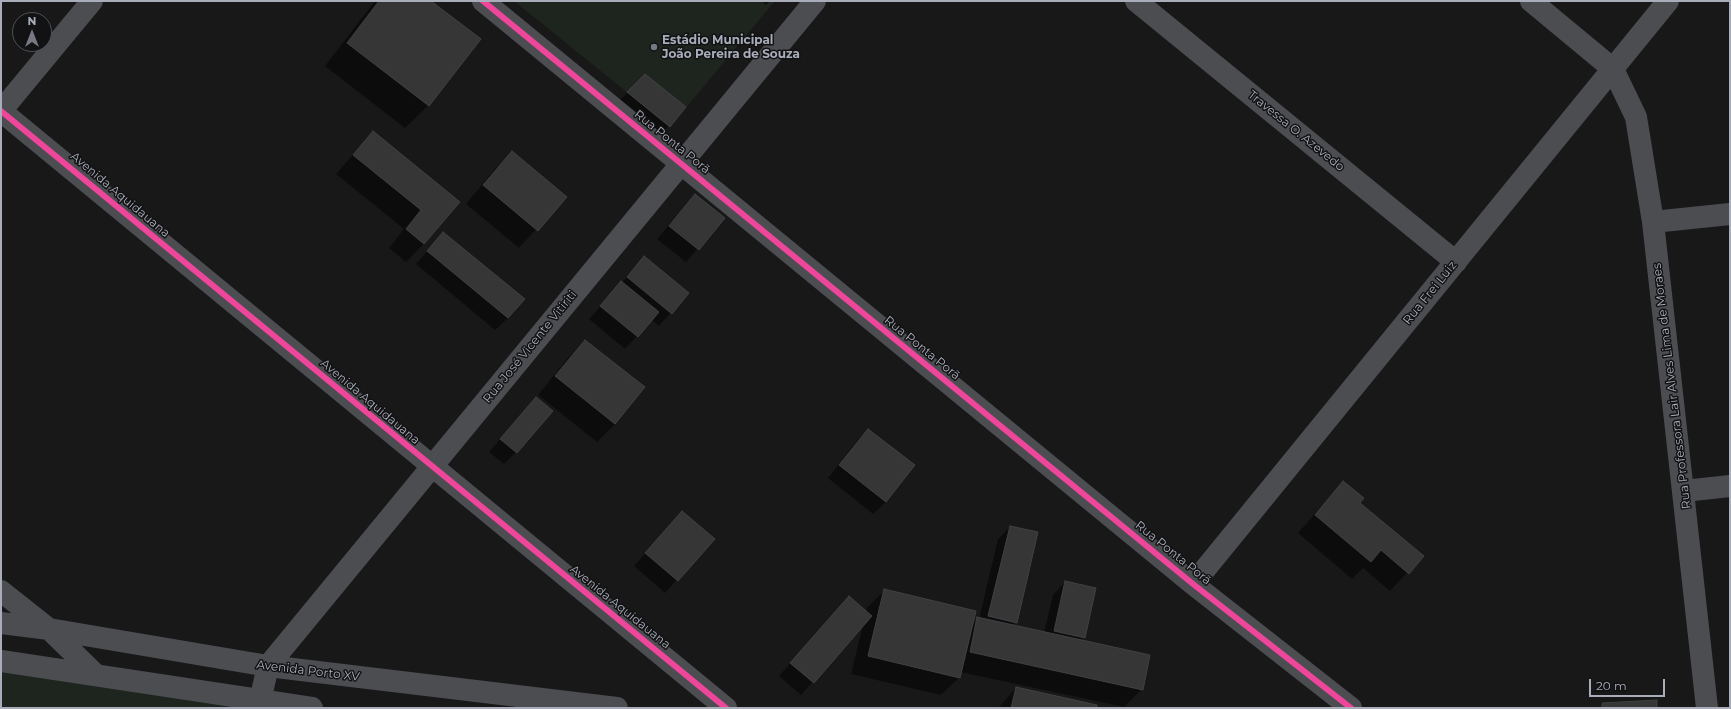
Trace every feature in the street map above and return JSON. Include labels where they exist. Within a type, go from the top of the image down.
[{"type":"street","points":[[1,111],[92,1]]},
{"type":"street","name":"Rua Ponta Porã","points":[[483,1],[1193,584],[1351,708]]},
{"type":"street","name":"Rua José Vicente Vitiriti","points":[[260,700],[268,666],[815,1]]},
{"type":"street","name":"Travessa O. Azevedo","points":[[1136,1],[1456,262]]},
{"type":"street","points":[[1531,1],[1613,69]]},
{"type":"street","name":"Rua Frei Luiz","points":[[1193,584],[1668,1]]},
{"type":"street","name":"Rua Professora Lair Alves Lima de Moraes","points":[[1613,69],[1636,117],[1653,222],[1707,708]]},
{"type":"street","name":"Avenida Aquidauana","points":[[1,111],[431,467],[726,708]]},
{"type":"street","points":[[1653,222],[1730,214]]},
{"type":"street","points":[[1684,491],[1730,486]]},
{"type":"street","points":[[1,590],[50,629],[94,674]]},
{"type":"street","name":"Avenida Porto XV","points":[[1,623],[50,629],[268,666],[492,701],[617,708]]},
{"type":"street","points":[[1,661],[312,708]]},
{"type":"shaded area","name":"Estádio Municipal João Pereira de Souza","points":[[514,1],[775,1],[670,127]]},
{"type":"shaded area","points":[[1,670],[259,708],[1,708]]},
{"type":"building","points":[[379,1],[431,1],[481,39],[429,106],[347,43]]},
{"type":"building","points":[[645,74],[686,107],[670,127],[627,92]]},
{"type":"building","points":[[373,131],[460,202],[424,244],[406,229],[421,210],[353,155]]},
{"type":"building","points":[[512,151],[567,197],[538,231],[483,185]]},
{"type":"building","points":[[695,194],[725,218],[699,250],[669,226]]},
{"type":"building","points":[[443,232],[525,299],[508,318],[427,251]]},
{"type":"building","points":[[644,256],[689,293],[672,314],[627,277]]},
{"type":"building","points":[[621,281],[659,312],[638,337],[600,306]]},
{"type":"building","points":[[585,340],[645,387],[615,424],[555,376]]},
{"type":"building","points":[[536,397],[553,411],[517,453],[500,439]]},
{"type":"building","points":[[868,429],[915,465],[886,502],[839,465]]},
{"type":"building","points":[[1343,481],[1364,498],[1360,503],[1424,556],[1409,574],[1381,550],[1371,562],[1315,515]]},
{"type":"building","points":[[682,511],[715,539],[678,581],[645,553]]},
{"type":"building","points":[[1010,526],[1038,532],[1017,623],[988,616]]},
{"type":"building","points":[[1065,581],[1096,588],[1085,638],[1054,631]]},
{"type":"building","points":[[884,589],[976,611],[960,678],[868,656]]},
{"type":"building","points":[[849,596],[872,616],[814,683],[790,663]]},
{"type":"building","points":[[977,617],[1150,655],[1143,690],[970,652]]},
{"type":"building","points":[[1016,687],[1097,705],[1097,708],[1011,708]]},
{"type":"building","points":[[1657,700],[1657,708],[1602,708],[1602,703]]},
{"type":"cycle path","points":[[483,1],[1193,584],[1351,708]]},
{"type":"cycle path","points":[[1,111],[726,708]]},
{"type":"place","name":"Estádio Municipal João Pereira de Souza","points":[[654,47]]}]
